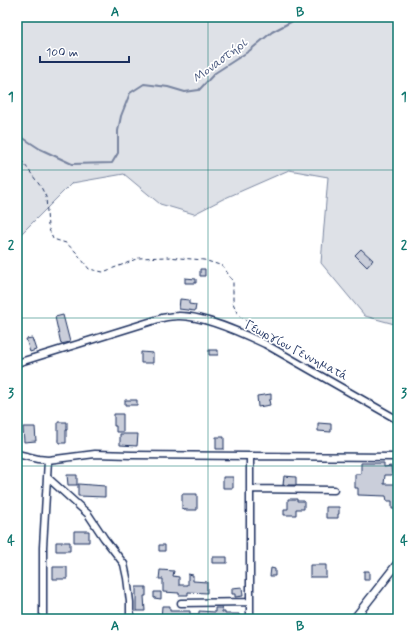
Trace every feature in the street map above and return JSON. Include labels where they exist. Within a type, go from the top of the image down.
[{"type":"main road","points":[[354,619],[398,563]]},
{"type":"street","name":"Γεωργίου Γεννηματά","points":[[17,363],[138,325],[175,316],[189,317],[208,322],[259,341],[398,420]]},
{"type":"street","points":[[17,454],[48,460],[95,454],[398,457]]},
{"type":"street","points":[[250,456],[250,619]]},
{"type":"street","points":[[43,619],[43,547],[48,460]]},
{"type":"street","points":[[47,477],[88,514],[124,564],[130,602],[130,619]]},
{"type":"street","points":[[250,489],[334,490]]},
{"type":"street","points":[[181,603],[250,602]]},
{"type":"path","points":[[17,154],[41,187],[46,197],[48,227],[53,239],[66,244],[76,252],[89,269],[103,272],[138,258],[167,257],[204,260],[223,266],[233,282],[233,303],[238,315],[258,329],[259,341]]},
{"type":"shaded area","points":[[17,17],[398,17],[398,325],[365,316],[321,263],[328,177],[289,170],[223,199],[194,214],[160,204],[124,174],[72,183],[17,238]]},
{"type":"building","points":[[361,249],[373,260],[367,267],[355,255]]},
{"type":"building","points":[[200,269],[205,269],[205,276],[200,276]]},
{"type":"building","points":[[185,278],[196,279],[196,283],[185,283]]},
{"type":"building","points":[[180,299],[189,300],[189,304],[196,305],[195,311],[179,309]]},
{"type":"building","points":[[63,315],[70,342],[61,344],[55,317]]},
{"type":"building","points":[[32,338],[36,350],[30,352],[26,339]]},
{"type":"building","points":[[209,350],[218,350],[218,355],[209,355]]},
{"type":"building","points":[[141,352],[153,353],[153,363],[141,363]]},
{"type":"building","points":[[271,394],[271,400],[269,400],[270,405],[258,407],[257,396]]},
{"type":"building","points":[[125,400],[137,400],[137,405],[125,405]]},
{"type":"building","points":[[114,414],[123,414],[123,432],[116,432],[116,426],[114,426]]},
{"type":"building","points":[[58,422],[67,422],[66,443],[58,442]]},
{"type":"building","points":[[318,423],[331,424],[331,432],[318,431]]},
{"type":"building","points":[[23,427],[35,427],[36,441],[24,442]]},
{"type":"building","points":[[120,434],[138,434],[137,446],[120,445]]},
{"type":"building","points":[[216,437],[224,437],[224,449],[216,449]]},
{"type":"building","points":[[361,463],[384,463],[384,467],[391,466],[392,475],[385,475],[384,484],[398,484],[398,509],[392,509],[392,501],[387,501],[386,496],[358,495],[358,488],[355,488],[355,474],[361,474]]},
{"type":"building","points":[[67,475],[77,475],[77,485],[68,485]]},
{"type":"building","points":[[284,476],[296,477],[296,485],[283,485]]},
{"type":"building","points":[[223,477],[233,477],[233,488],[223,488]]},
{"type":"building","points":[[78,484],[105,486],[105,497],[78,496]]},
{"type":"building","points":[[182,494],[197,494],[197,510],[185,510],[182,508]]},
{"type":"building","points":[[288,499],[304,501],[304,509],[296,509],[296,515],[284,515],[284,509],[288,509]]},
{"type":"building","points":[[326,507],[339,507],[338,518],[326,518]]},
{"type":"building","points":[[74,531],[89,531],[89,542],[74,542]]},
{"type":"building","points":[[56,542],[70,542],[70,551],[56,551]]},
{"type":"building","points":[[159,545],[165,545],[165,551],[159,551]]},
{"type":"building","points":[[212,557],[227,557],[227,563],[212,563]]},
{"type":"building","points":[[310,565],[326,565],[326,577],[310,577]]},
{"type":"building","points":[[53,567],[67,567],[67,579],[53,579]]},
{"type":"building","points":[[271,568],[275,569],[275,576],[270,576]]},
{"type":"building","points":[[160,570],[174,571],[173,576],[179,577],[179,585],[188,585],[188,574],[193,575],[193,581],[207,582],[207,593],[188,592],[188,595],[179,595],[179,593],[163,592],[163,579],[159,579]]},
{"type":"building","points":[[364,571],[369,571],[369,580],[364,580]]},
{"type":"building","points":[[136,587],[146,587],[146,596],[144,596],[145,611],[136,611]]},
{"type":"building","points":[[242,587],[243,596],[235,597],[235,594],[232,594],[232,588]]},
{"type":"building","points":[[154,592],[161,592],[161,599],[154,598]]},
{"type":"building","points":[[162,606],[170,606],[170,611],[190,611],[190,614],[199,614],[199,611],[215,612],[215,608],[222,608],[222,612],[225,612],[225,614],[239,614],[239,619],[161,619]]},
{"type":"waterway","name":"Μοναστήρι","points":[[17,134],[40,149],[72,164],[112,163],[118,153],[118,131],[121,116],[130,93],[144,84],[168,87],[185,92],[199,90],[215,73],[249,51],[272,32],[300,17]]}]
